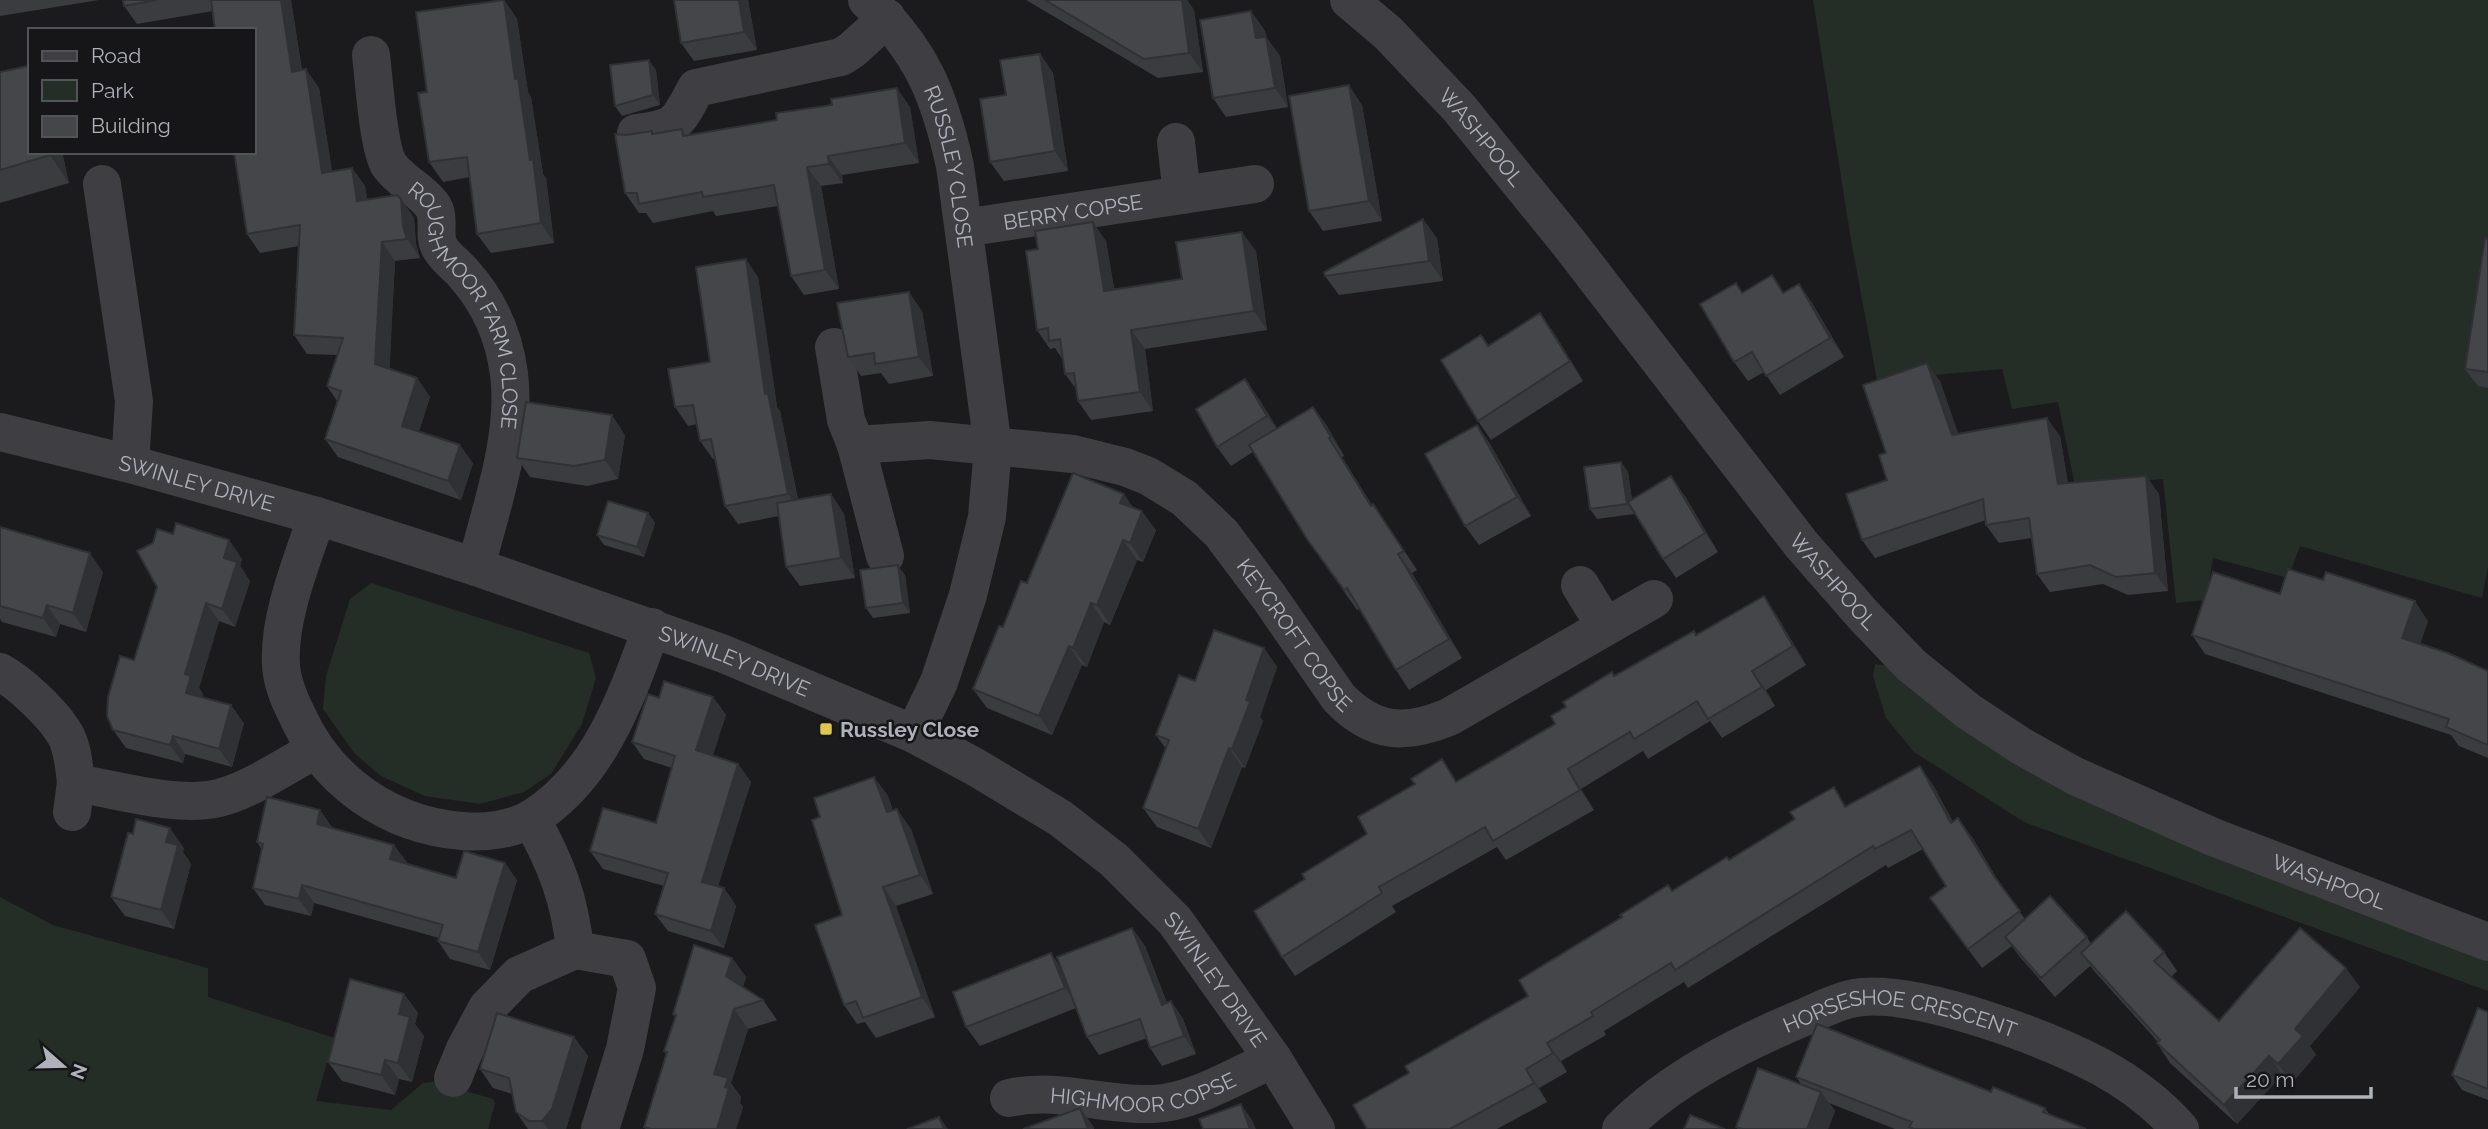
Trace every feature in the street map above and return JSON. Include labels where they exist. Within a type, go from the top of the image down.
[{"type":"street","name":"WASHPOOL","points":[[1349,0],[1388,33],[1460,109],[1567,242],[1801,544],[1911,665],[1979,718],[2021,746],[2075,776],[2213,837],[2488,942]]},
{"type":"street","name":"RUSSLEY CLOSE","points":[[636,133],[664,129],[677,122],[696,88],[841,57],[852,50],[877,9],[906,41],[924,71],[945,120],[955,166],[993,447],[987,517],[968,595],[939,682],[914,734]]},
{"type":"street","name":"ROUGHMOOR FARM CLOSE","points":[[371,55],[381,136],[389,164],[432,205],[436,214],[438,245],[490,308],[500,330],[509,375],[509,424],[476,567]]},
{"type":"street","points":[[1176,142],[1182,195]]},
{"type":"street","points":[[102,184],[134,401],[130,464]]},
{"type":"street","name":"BERRY COPSE","points":[[964,228],[1255,184]]},
{"type":"street","points":[[834,347],[846,420],[856,445],[885,556]]},
{"type":"street","name":"SWINLEY DRIVE","points":[[0,432],[130,464],[317,516],[476,567],[652,627],[794,682],[914,734],[1060,818],[1114,860],[1175,920],[1273,1059],[1316,1129]]},
{"type":"street","name":"KEYCROFT COPSE","points":[[856,445],[930,440],[1073,454],[1104,461],[1148,477],[1184,498],[1201,512],[1240,556],[1339,698],[1350,709],[1375,725],[1390,728],[1418,728],[1449,717],[1654,599]]},
{"type":"street","points":[[317,516],[288,611],[281,663],[286,692],[315,750],[345,782],[380,807],[418,823],[479,832],[502,829],[531,819],[559,797],[576,780],[612,726],[629,690],[652,627]]},
{"type":"street","points":[[1580,585],[1605,626]]},
{"type":"street","points":[[0,672],[15,679],[64,732],[74,761],[74,798],[217,798],[236,792],[315,750]]},
{"type":"street","points":[[531,819],[566,896],[575,950]]},
{"type":"street","points":[[453,1078],[487,1008],[519,975],[575,950],[627,959],[637,988],[625,1049],[600,1129]]},
{"type":"street","name":"HORSESHOE CRESCENT","points":[[1621,1129],[1638,1112],[1664,1093],[1706,1066],[1771,1031],[1832,1005],[1860,997],[1889,997],[1931,1005],[2038,1039],[2100,1067],[2137,1090],[2180,1129]]},
{"type":"street","name":"HIGHMOOR COPSE","points":[[1009,1098],[1040,1093],[1099,1101],[1155,1104],[1178,1100],[1273,1059]]},
{"type":"green space","points":[[1813,0],[2488,0],[2488,567],[2482,598],[2300,546],[2288,578],[2213,558],[2206,600],[2176,603],[2163,479],[2075,486],[2058,402],[2012,409],[2002,369],[1877,380],[1851,240]]},
{"type":"green space","points":[[371,583],[589,653],[596,678],[582,724],[551,774],[524,792],[480,804],[425,796],[381,776],[355,754],[323,709],[326,676],[350,599]]},
{"type":"green space","points":[[1875,664],[1889,666],[2359,905],[2488,961],[2488,991],[2024,822],[1914,752],[1886,718],[1873,676]]},
{"type":"green space","points":[[0,897],[53,925],[208,968],[208,997],[334,1038],[316,1101],[391,1110],[423,1083],[434,1082],[493,1099],[495,1104],[488,1129],[0,1129]]},
{"type":"building","points":[[123,0],[157,0],[124,6]]},
{"type":"building","points":[[211,0],[281,0],[292,72],[306,69],[322,173],[352,168],[357,201],[397,195],[401,199],[407,239],[382,242],[375,364],[417,378],[402,426],[460,445],[448,481],[325,439],[341,391],[327,386],[343,338],[294,335],[300,225],[247,234],[234,154],[256,154],[256,28],[215,28]]},
{"type":"building","points":[[504,0],[515,79],[518,78],[530,160],[533,159],[541,223],[477,234],[467,157],[429,162],[418,93],[427,92],[416,12]]},
{"type":"building","points":[[674,0],[739,0],[744,32],[681,43]]},
{"type":"building","points":[[1045,0],[1182,0],[1189,53],[1144,59]]},
{"type":"building","points":[[1251,11],[1256,38],[1266,37],[1275,88],[1213,98],[1200,20]]},
{"type":"building","points":[[1040,54],[1055,151],[990,162],[980,99],[1006,95],[1000,60]]},
{"type":"building","points":[[649,60],[653,95],[615,106],[610,65]]},
{"type":"building","points":[[28,66],[28,154],[50,155],[0,170],[0,72]]},
{"type":"building","points":[[1349,85],[1369,201],[1309,211],[1289,96]]},
{"type":"building","points":[[897,88],[905,143],[828,156],[829,164],[807,167],[825,270],[791,276],[774,185],[703,197],[702,192],[639,204],[637,193],[625,193],[615,134],[652,131],[652,134],[682,129],[683,136],[777,120],[776,113],[832,105],[831,99]]},
{"type":"building","points":[[1423,219],[1429,261],[1325,276],[1324,272]]},
{"type":"building","points":[[1093,222],[1104,291],[1182,279],[1176,242],[1242,232],[1254,311],[1131,330],[1140,392],[1078,401],[1074,373],[1065,374],[1060,339],[1049,341],[1048,328],[1037,330],[1026,251],[1038,249],[1035,231]]},
{"type":"building","points":[[2485,238],[2488,239],[2488,372],[2465,369]]},
{"type":"building","points":[[746,259],[765,394],[768,393],[788,494],[725,506],[711,439],[700,441],[693,405],[675,407],[668,369],[710,362],[696,267]]},
{"type":"building","points":[[1772,275],[1783,293],[1799,284],[1830,338],[1766,376],[1752,352],[1734,362],[1700,304],[1736,283],[1742,293]]},
{"type":"building","points":[[909,292],[919,357],[875,364],[874,353],[848,357],[837,303]]},
{"type":"building","points":[[1540,313],[1570,361],[1478,421],[1441,360],[1481,335],[1488,346]]},
{"type":"building","points":[[1927,363],[1952,435],[2047,418],[2058,484],[2146,476],[2155,573],[2116,577],[2090,565],[2037,574],[2029,518],[1986,525],[1983,499],[1862,540],[1846,494],[1887,480],[1879,455],[1886,453],[1863,385]]},
{"type":"building","points":[[1245,379],[1267,416],[1217,447],[1196,409]]},
{"type":"building","points":[[526,402],[612,415],[605,460],[574,466],[517,458]]},
{"type":"building","points":[[1313,407],[1371,506],[1373,504],[1404,551],[1398,554],[1449,639],[1396,670],[1347,588],[1344,590],[1307,539],[1249,445]]},
{"type":"building","points":[[1477,425],[1517,497],[1465,526],[1425,454]]},
{"type":"building","points":[[1621,462],[1627,504],[1590,509],[1584,467]]},
{"type":"building","points":[[1073,473],[1124,494],[1120,503],[1142,511],[1130,543],[1123,540],[1097,605],[1091,603],[1073,648],[1069,646],[1039,716],[973,689],[999,626],[1003,627],[1021,581],[1027,583]]},
{"type":"building","points":[[1671,476],[1705,533],[1663,559],[1628,502]]},
{"type":"building","points":[[831,494],[841,558],[786,567],[777,503]]},
{"type":"building","points":[[608,501],[648,513],[637,547],[597,535]]},
{"type":"building","points":[[176,523],[229,540],[224,558],[237,562],[222,609],[206,603],[185,674],[191,676],[186,693],[231,705],[219,749],[173,736],[170,745],[113,730],[107,716],[108,697],[120,656],[134,660],[157,587],[137,551],[153,543],[157,529],[173,534]]},
{"type":"building","points":[[0,527],[90,553],[73,613],[47,605],[43,618],[0,606]]},
{"type":"building","points":[[898,565],[903,603],[866,608],[860,570]]},
{"type":"building","points":[[2288,569],[2323,580],[2326,572],[2415,601],[2402,638],[2448,653],[2488,671],[2488,745],[2446,727],[2449,719],[2192,635],[2213,572],[2280,594]]},
{"type":"building","points":[[1764,596],[1793,646],[1752,671],[1762,687],[1708,719],[1697,701],[1634,739],[1630,732],[1568,769],[1580,790],[1493,841],[1485,827],[1379,887],[1382,893],[1282,957],[1254,911],[1305,879],[1302,874],[1367,834],[1358,817],[1415,784],[1411,779],[1442,759],[1456,782],[1555,724],[1551,716],[1566,707],[1563,702],[1612,672],[1614,676],[1694,631],[1696,635]]},
{"type":"building","points":[[1214,630],[1264,648],[1246,700],[1250,702],[1198,829],[1143,808],[1169,740],[1156,735],[1179,675],[1195,681]]},
{"type":"building","points":[[664,681],[713,697],[696,750],[738,764],[702,882],[724,888],[711,931],[655,914],[668,873],[590,851],[603,808],[656,823],[675,756],[632,742],[648,694],[659,698]]},
{"type":"building","points":[[1920,766],[1951,823],[1958,818],[1994,876],[2020,911],[1968,949],[1930,898],[1946,886],[1911,830],[1875,849],[1873,846],[1675,970],[1671,963],[1591,1012],[1593,1016],[1547,1043],[1553,1053],[1526,1069],[1534,1083],[1450,1129],[1367,1129],[1353,1105],[1409,1073],[1405,1066],[1528,996],[1519,980],[1622,917],[1620,915],[1668,885],[1672,891],[1727,857],[1729,860],[1795,819],[1790,812],[1834,787],[1845,807]]},
{"type":"building","points":[[874,777],[887,812],[897,809],[920,875],[883,887],[922,997],[863,1018],[856,1001],[844,1005],[815,925],[842,915],[812,820],[820,817],[814,798]]},
{"type":"building","points":[[267,797],[320,810],[317,824],[394,845],[390,859],[456,878],[464,851],[505,863],[478,952],[438,941],[443,925],[302,885],[299,899],[253,888],[263,844],[257,842]]},
{"type":"building","points":[[136,819],[170,828],[166,842],[178,845],[161,910],[111,897],[128,833],[133,834]]},
{"type":"building","points":[[2050,896],[2087,937],[2041,978],[2005,937]]},
{"type":"building","points":[[2126,911],[2164,952],[2154,961],[2219,1021],[2300,928],[2346,968],[2295,1029],[2303,1036],[2278,1064],[2269,1056],[2224,1105],[2157,1043],[2160,1040],[2081,953]]},
{"type":"building","points":[[1132,928],[1162,1005],[1171,1001],[1184,1036],[1150,1048],[1140,1019],[1087,1037],[1057,957]]},
{"type":"building","points":[[694,945],[732,958],[726,976],[763,1000],[734,1009],[714,1074],[728,1078],[725,1087],[729,1088],[717,1129],[651,1129],[644,1127],[667,1052],[664,1051],[676,1015],[673,1014]]},
{"type":"building","points":[[1051,953],[1065,988],[966,1027],[953,992]]},
{"type":"building","points":[[350,979],[404,994],[399,1014],[410,1017],[398,1063],[385,1060],[381,1075],[328,1062]]},
{"type":"building","points":[[2478,1008],[2488,1012],[2488,1089],[2452,1075]]},
{"type":"building","points":[[497,1013],[574,1037],[552,1109],[542,1121],[529,1121],[516,1112],[509,1078],[480,1069]]},
{"type":"building","points":[[1817,1024],[1991,1092],[1993,1087],[2045,1108],[2043,1112],[2086,1129],[1914,1129],[1909,1127],[1912,1122],[1796,1077]]},
{"type":"building","points":[[1758,1068],[1821,1092],[1807,1129],[1736,1127]]},
{"type":"building","points":[[1241,1104],[1250,1129],[1203,1129],[1199,1119]]},
{"type":"building","points":[[1080,1108],[1088,1129],[1023,1129]]},
{"type":"building","points":[[1690,1115],[1725,1129],[1684,1129]]},
{"type":"building","points":[[939,1117],[944,1129],[907,1129]]},
{"type":"place","name":"Russley Close","points":[[826,729]]}]
